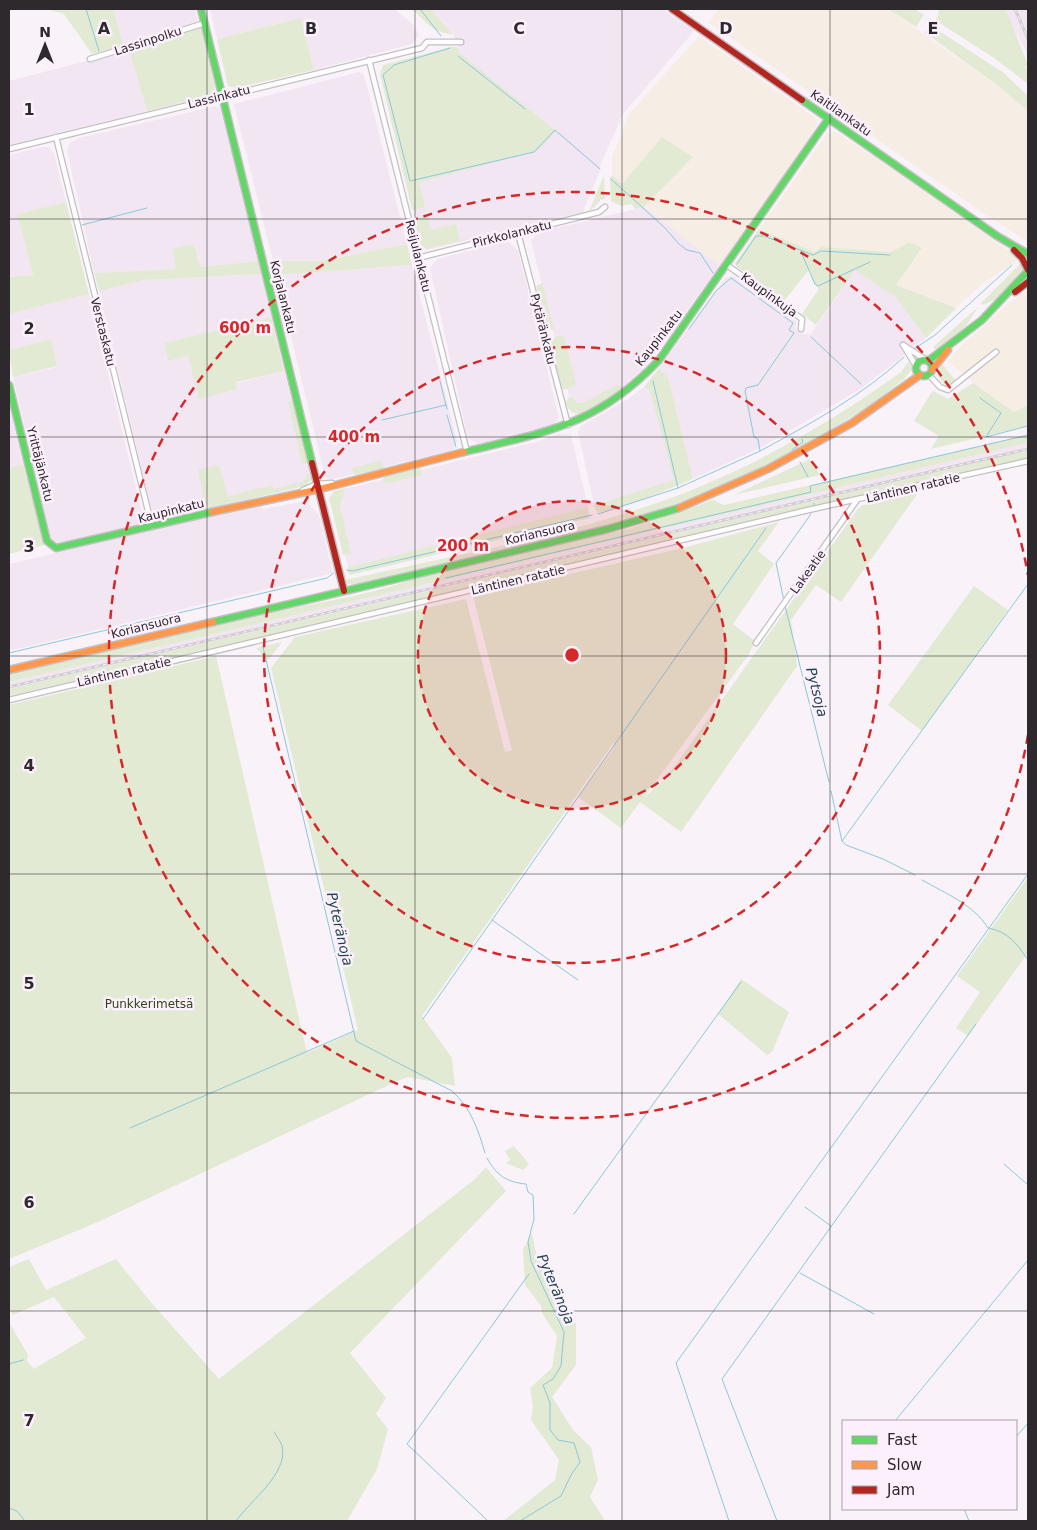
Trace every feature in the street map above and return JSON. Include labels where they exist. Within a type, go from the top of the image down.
[{"type":"street","name":"Korjalankatu","points":[[201,9],[344,591]]},
{"type":"street","name":"Kaitilankatu","points":[[672,9],[997,236],[1028,254]]},
{"type":"street","name":"Lassinpolku","points":[[90,59],[205,23]]},
{"type":"street","name":"Lassinkatu","points":[[9,149],[422,48],[427,42],[461,42]]},
{"type":"street","name":"Reijulankatu","points":[[369,60],[467,452]]},
{"type":"street","name":"Kaupinkatu","points":[[52,546],[61,548],[540,434],[568,425],[604,407],[638,382],[659,360],[829,118]]},
{"type":"street","name":"Verstaskatu","points":[[56,137],[152,527]]},
{"type":"street","name":"Pirkkolankatu","points":[[418,258],[599,212],[605,207]]},
{"type":"street","name":"Pytäränkatu","points":[[518,233],[568,425]]},
{"type":"street","name":"Kaitilankatu","points":[[997,236],[1022,258],[1028,270]]},
{"type":"street","name":"Kaupinkuja","points":[[727,265],[802,319],[801,329]]},
{"type":"street","points":[[1002,301],[1028,270],[1028,266]]},
{"type":"street","points":[[916,367],[920,361],[927,360],[950,347],[1002,301],[1028,282]]},
{"type":"street","points":[[950,347],[931,373],[920,375],[903,345],[927,360],[932,365],[931,373],[940,387],[948,390],[996,352]]},
{"type":"street","name":"Koriansuora","points":[[904,385],[916,367]]},
{"type":"street","name":"Koriansuora","points":[[9,670],[608,529],[673,510],[744,481],[814,446],[868,412],[920,375]]},
{"type":"street","name":"Yrittäjänkatu","points":[[9,385],[47,541],[52,546]]},
{"type":"street","name":"Läntinen ratatie","points":[[9,700],[1028,461]]},
{"type":"street","name":"Lakeatie","points":[[756,643],[857,500]]},
{"type":"shaded area","points":[[113,9],[195,9],[198,22],[124,46]]},
{"type":"shaded area","points":[[210,9],[394,9],[414,25],[419,35],[412,44],[314,70],[301,18],[217,39]]},
{"type":"shaded area","points":[[430,9],[662,9],[694,31],[623,114],[600,166],[600,171],[583,212],[427,250],[421,245],[407,185],[556,131],[459,53],[453,34]]},
{"type":"shaded area","points":[[720,9],[888,9],[997,85],[1028,111],[1028,242],[983,213],[708,22]]},
{"type":"shaded area","points":[[1006,9],[1028,9],[1028,55],[1013,27]]},
{"type":"shaded area","points":[[699,36],[816,118],[817,123],[814,132],[720,266],[644,207],[693,157],[662,137],[622,184],[612,175],[612,157],[629,114]]},
{"type":"shaded area","points":[[129,50],[147,111],[9,145],[9,81]]},
{"type":"shaded area","points":[[359,72],[364,75],[407,244],[321,261],[273,261],[234,104]]},
{"type":"shaded area","points":[[216,106],[220,107],[258,261],[200,267],[194,244],[177,269],[94,273],[67,150],[70,143],[79,138]]},
{"type":"shaded area","points":[[836,132],[904,177],[1017,257],[1018,260],[981,285],[956,308],[896,285],[922,249],[891,252],[820,247],[815,252],[759,229],[827,134]]},
{"type":"shaded area","points":[[49,147],[54,154],[66,202],[17,214],[33,275],[9,277],[9,155]]},
{"type":"shaded area","points":[[644,207],[720,266],[643,369],[619,390],[586,410],[571,405],[531,240],[539,232]]},
{"type":"shaded area","points":[[507,241],[518,250],[559,418],[550,428],[478,444],[469,439],[467,435],[430,268],[437,259]]},
{"type":"shaded area","points":[[412,265],[457,441],[453,450],[330,480],[325,476],[276,275]]},
{"type":"shaded area","points":[[855,270],[895,297],[926,338],[862,388],[764,446],[693,479],[668,377],[659,368],[725,278],[733,276],[797,322],[795,328],[797,332],[810,335]]},
{"type":"shaded area","points":[[261,274],[271,317],[164,343],[168,361],[188,356],[237,389],[236,383],[284,371],[311,478],[307,484],[157,519],[153,516],[99,291],[145,280]]},
{"type":"shaded area","points":[[1028,290],[1028,405],[1014,412],[973,383],[948,361],[961,346],[1011,301]]},
{"type":"shaded area","points":[[89,294],[144,521],[142,524],[60,543],[51,539],[13,377],[57,367],[51,339],[9,350],[9,314]]},
{"type":"shaded area","points":[[644,387],[650,390],[675,480],[594,505],[578,432],[581,426],[628,399]]},
{"type":"shaded area","points":[[9,407],[23,464],[9,468]]},
{"type":"shaded area","points":[[559,434],[571,435],[588,507],[348,567],[331,500],[336,491],[536,442]]},
{"type":"shaded area","points":[[1028,443],[1028,451],[9,689],[9,682]]},
{"type":"shaded area","points":[[306,501],[319,515],[333,573],[9,651],[9,564],[260,505],[263,509]]},
{"type":"green space","points":[[46,9],[113,9],[124,46],[92,54],[64,14]]},
{"type":"green space","points":[[412,9],[430,9],[453,34],[434,29]]},
{"type":"green space","points":[[888,9],[915,9],[924,15],[916,27]]},
{"type":"green space","points":[[939,9],[1006,9],[1028,65],[1025,67],[1028,69],[1028,84],[994,58],[935,20]]},
{"type":"green space","points":[[301,18],[314,70],[236,88],[228,86],[217,39]]},
{"type":"green space","points":[[199,27],[202,29],[215,89],[208,96],[147,111],[129,50]]},
{"type":"green space","points":[[933,27],[1004,73],[1028,96],[1028,111],[997,85],[924,32]]},
{"type":"green space","points":[[450,47],[457,47],[460,53],[556,131],[538,151],[419,182],[425,207],[412,210],[380,74],[383,65]]},
{"type":"green space","points":[[662,137],[693,157],[644,207],[635,209],[632,204],[621,206],[611,201],[610,179],[612,175],[622,184]]},
{"type":"green space","points":[[604,175],[605,199],[601,200],[589,212]]},
{"type":"green space","points":[[66,202],[89,294],[9,314],[9,277],[33,275],[17,214]]},
{"type":"green space","points":[[427,216],[431,230],[456,224],[460,241],[426,249],[421,245],[414,219]]},
{"type":"green space","points":[[759,229],[815,252],[820,247],[891,252],[910,242],[922,248],[896,285],[956,308],[926,338],[895,297],[855,270],[816,325],[802,314],[819,289],[814,284],[809,270],[784,301],[736,266],[735,263]]},
{"type":"green space","points":[[194,244],[200,267],[258,261],[261,274],[145,280],[99,291],[94,273],[176,269],[172,249]]},
{"type":"green space","points":[[407,244],[412,265],[276,275],[273,261],[321,261]]},
{"type":"green space","points":[[1022,262],[1024,272],[1015,283],[1000,296],[982,305],[981,303]]},
{"type":"green space","points":[[542,283],[554,330],[547,329],[536,286]]},
{"type":"green space","points":[[978,307],[966,326],[936,351],[933,347]]},
{"type":"green space","points":[[271,317],[284,371],[236,382],[237,389],[199,399],[188,356],[168,361],[164,343]]},
{"type":"green space","points":[[557,336],[564,337],[576,384],[565,390],[561,388],[549,341]]},
{"type":"green space","points":[[51,339],[57,366],[13,377],[9,350]]},
{"type":"green space","points":[[909,361],[912,369],[905,378],[874,403],[798,450],[730,483],[672,506],[611,524],[355,585],[348,584],[345,580],[565,530],[652,505],[694,489],[749,465],[827,421],[901,372]]},
{"type":"green space","points":[[942,364],[956,381],[947,387],[937,375]]},
{"type":"green space","points":[[659,368],[668,377],[693,479],[639,501],[597,513],[594,505],[674,480],[650,391],[644,387]]},
{"type":"green space","points":[[973,383],[1014,412],[1028,405],[1028,426],[931,449],[939,436],[914,421],[931,393],[934,391],[948,399]]},
{"type":"green space","points":[[617,385],[625,387],[603,404],[585,413],[577,414],[570,411],[566,403],[568,398],[573,397],[577,403],[583,403]]},
{"type":"green space","points":[[292,401],[308,460],[306,464],[302,463],[288,402]]},
{"type":"green space","points":[[1028,435],[1028,443],[9,682],[9,674],[198,629],[357,595],[413,579],[632,528],[713,500],[724,505]]},
{"type":"green space","points":[[1028,451],[1028,458],[9,696],[9,689]]},
{"type":"green space","points":[[810,459],[820,475],[734,495]]},
{"type":"green space","points":[[382,460],[384,469],[355,475],[352,468]]},
{"type":"green space","points":[[23,464],[44,545],[9,554],[9,468]]},
{"type":"green space","points":[[219,466],[228,496],[272,485],[274,489],[304,481],[308,473],[312,479],[305,486],[202,510],[200,503],[205,501],[198,470]]},
{"type":"green space","points":[[420,467],[422,475],[385,484],[383,477]]},
{"type":"green space","points":[[345,488],[340,506],[351,554],[343,555],[329,498],[334,491]]},
{"type":"green space","name":"Punkkerimetsä","points":[[918,493],[841,602],[816,585],[791,620],[797,666],[681,832],[640,802],[621,828],[578,797],[614,748],[614,742],[422,1016],[452,1058],[455,1086],[408,1077],[397,1081],[98,1222],[9,1259],[9,705],[216,656],[307,1053],[358,1030],[271,668],[295,637],[466,599],[505,752],[512,750],[473,596],[687,547],[779,522],[758,551],[774,564],[733,624],[755,641],[749,654],[643,799],[669,774],[858,509],[863,505]]},
{"type":"green space","points":[[588,507],[590,518],[350,575],[347,571],[348,567]]},
{"type":"green space","points":[[974,586],[1008,610],[922,731],[888,705]]},
{"type":"green space","points":[[282,642],[268,660],[256,648]]},
{"type":"green space","points":[[1028,877],[1028,953],[968,1036],[956,1028],[980,992],[957,976]]},
{"type":"green space","points":[[741,979],[789,1012],[772,1052],[767,1055],[718,1014]]},
{"type":"green space","points":[[514,1146],[529,1164],[523,1170],[506,1163],[510,1160],[505,1151]]},
{"type":"green space","points":[[486,1167],[506,1191],[350,1353],[386,1398],[376,1414],[388,1429],[377,1469],[347,1521],[9,1521],[9,1322],[28,1355],[27,1361],[34,1369],[86,1338],[54,1297],[13,1315],[9,1309],[9,1267],[29,1259],[46,1290],[116,1259],[149,1300],[219,1379],[475,1179]]},
{"type":"green space","points":[[532,1233],[537,1259],[554,1276],[558,1288],[555,1308],[567,1311],[576,1324],[576,1365],[552,1397],[573,1430],[591,1447],[598,1480],[590,1497],[605,1521],[503,1521],[555,1480],[559,1460],[531,1420],[533,1407],[530,1388],[552,1368],[557,1336],[542,1313],[541,1306],[525,1285],[523,1249]]},
{"type":"waterway","points":[[86,9],[99,51]]},
{"type":"waterway","points":[[420,9],[441,36]]},
{"type":"waterway","points":[[450,48],[394,65],[383,75],[410,181],[534,152],[555,130],[600,169]]},
{"type":"waterway","points":[[458,56],[525,109]]},
{"type":"waterway","points":[[611,179],[664,227],[679,244],[687,250],[700,253],[713,273]]},
{"type":"waterway","points":[[82,225],[147,208]]},
{"type":"waterway","points":[[737,264],[756,236],[764,236],[813,255],[821,251],[890,255]]},
{"type":"waterway","points":[[801,252],[815,284],[818,286],[870,262]]},
{"type":"waterway","points":[[914,349],[935,335],[1012,265]]},
{"type":"waterway","points":[[689,329],[716,291],[731,278],[793,323],[789,330],[794,333],[758,385],[746,388],[745,391],[754,437],[758,439],[760,451],[853,397],[904,357]]},
{"type":"waterway","points":[[811,337],[861,384]]},
{"type":"waterway","points":[[440,381],[447,409]]},
{"type":"waterway","points":[[653,381],[678,488],[760,451]]},
{"type":"waterway","points":[[980,398],[1001,413],[986,437],[1028,426]]},
{"type":"waterway","points":[[382,420],[446,405]]},
{"type":"waterway","points":[[447,415],[456,447]]},
{"type":"waterway","points":[[446,578],[811,492],[810,486],[1028,435]]},
{"type":"waterway","points":[[792,450],[803,442],[802,439]]},
{"type":"waterway","points":[[800,462],[808,477]]},
{"type":"waterway","points":[[598,514],[678,488]]},
{"type":"waterway","name":"Pytsoja","points":[[784,601],[776,563],[811,514]]},
{"type":"waterway","points":[[347,570],[352,571],[592,515]]},
{"type":"waterway","points":[[423,1019],[766,528]]},
{"type":"waterway","points":[[9,653],[327,578],[334,573]]},
{"type":"waterway","points":[[842,841],[1028,584]]},
{"type":"waterway","name":"Pytsoja","points":[[785,606],[829,782]]},
{"type":"waterway","name":"Pyteränoja","points":[[263,647],[356,1041],[452,1091],[464,1104],[473,1119],[485,1153]]},
{"type":"waterway","name":"Pytsoja","points":[[831,791],[842,841],[846,845],[883,859],[915,875]]},
{"type":"waterway","points":[[729,1521],[676,1363],[1028,874]]},
{"type":"waterway","name":"Pytsoja","points":[[922,880],[967,906],[988,928],[1002,932],[1016,944],[1028,960]]},
{"type":"waterway","points":[[492,920],[578,980]]},
{"type":"waterway","points":[[574,1214],[741,982]]},
{"type":"waterway","points":[[777,1521],[722,1379],[976,1024]]},
{"type":"waterway","points":[[130,1128],[354,1031]]},
{"type":"waterway","name":"Pyteränoja","points":[[487,1158],[502,1177],[526,1184],[528,1192],[533,1195],[534,1219],[528,1242],[531,1261],[564,1332],[561,1366],[553,1379],[543,1385],[550,1403],[550,1430],[558,1440],[574,1443],[580,1462],[571,1475],[561,1496],[520,1521]]},
{"type":"waterway","points":[[1004,1164],[1028,1185]]},
{"type":"waterway","points":[[805,1207],[831,1226]]},
{"type":"waterway","points":[[896,1420],[1028,1260]]},
{"type":"waterway","points":[[800,1273],[874,1314]]},
{"type":"waterway","points":[[488,1521],[407,1444],[529,1274]]},
{"type":"waterway","points":[[9,1364],[23,1360]]},
{"type":"waterway","points":[[1017,1436],[1028,1423]]},
{"type":"waterway","points":[[236,1521],[267,1486],[280,1466],[283,1456],[282,1446],[274,1432]]},
{"type":"waterway","name":"Pyteränoja","points":[[9,1508],[17,1511],[25,1521]]},
{"type":"waterway","points":[[964,1510],[969,1521]]},
{"type":"railway","points":[[1015,9],[1028,39]]},
{"type":"railway","points":[[9,687],[1028,449]]},
{"type":"traffic: fast","points":[[201,9],[312,463]]},
{"type":"traffic: fast","points":[[802,100],[997,236],[1028,254]]},
{"type":"traffic: fast","points":[[464,452],[546,431],[569,423],[614,399],[636,382],[659,360],[829,118]]},
{"type":"traffic: fast","points":[[928,361],[982,320],[1028,271]]},
{"type":"traffic: fast","points":[[921,360],[927,360],[932,365],[932,368],[930,374],[921,376],[916,371],[916,365],[921,360]]},
{"type":"traffic: fast","points":[[9,385],[47,541],[56,548],[212,512]]},
{"type":"traffic: fast","points":[[213,622],[608,529],[679,508]]},
{"type":"traffic: slow","points":[[932,370],[948,350]]},
{"type":"traffic: slow","points":[[679,508],[768,469],[852,423],[920,375]]},
{"type":"traffic: slow","points":[[212,512],[320,489],[464,452]]},
{"type":"traffic: slow","points":[[9,670],[213,622]]},
{"type":"traffic: jam","points":[[672,9],[802,100]]},
{"type":"traffic: jam","points":[[1014,250],[1022,258],[1028,270]]},
{"type":"traffic: jam","points":[[1015,292],[1028,282]]},
{"type":"traffic: jam","points":[[312,463],[344,591]]}]
